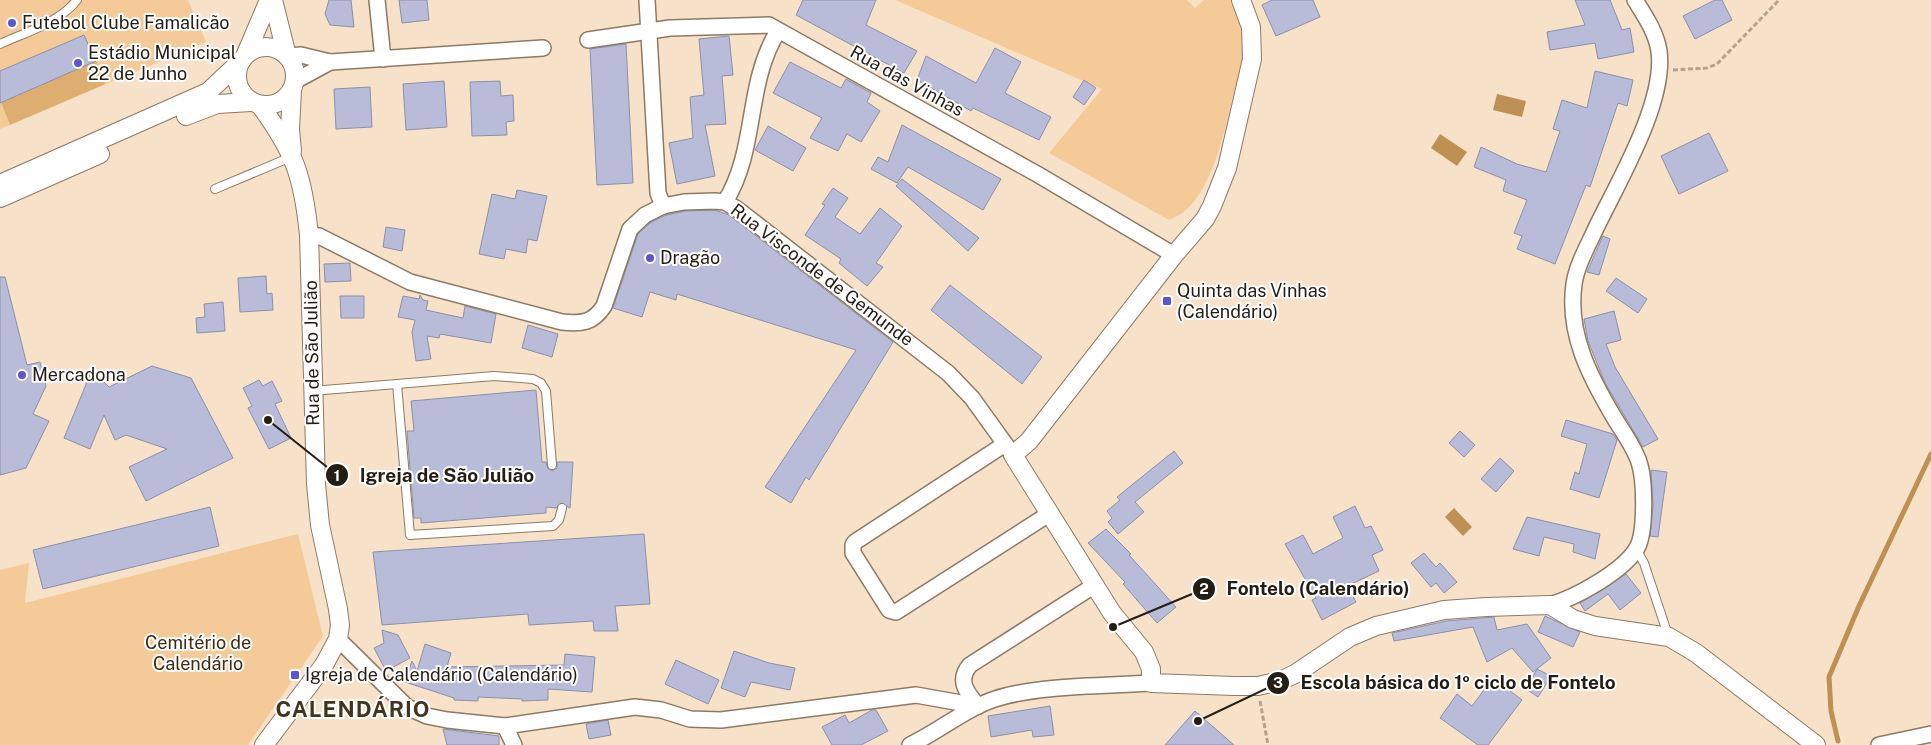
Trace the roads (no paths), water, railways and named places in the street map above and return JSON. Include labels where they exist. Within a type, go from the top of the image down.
[{"type":"street","points":[[271,0],[287,56]]},
{"type":"street","points":[[255,103],[239,88],[236,79],[243,58],[271,0]]},
{"type":"street","points":[[377,0],[382,59]]},
{"type":"street","points":[[647,0],[658,193],[663,206]]},
{"type":"street","points":[[1049,514],[896,612],[889,610],[854,554],[853,545],[855,542],[1009,450],[1028,441],[1174,255],[1205,219],[1218,192],[1226,168],[1252,59],[1251,27],[1241,0]]},
{"type":"street","points":[[912,745],[978,706],[1017,694],[1152,683],[1258,686],[1280,682],[1350,637],[1400,619],[1444,610],[1550,605],[1571,598],[1590,588],[1622,564],[1636,549],[1641,539],[1643,481],[1638,461],[1588,372],[1579,348],[1575,324],[1574,284],[1578,266],[1637,142],[1650,107],[1660,70],[1659,50],[1653,29],[1635,0]]},
{"type":"street","name":"Rua das Vinhas","points":[[588,40],[670,28],[769,25],[1037,174],[1174,255]]},
{"type":"street","points":[[725,202],[738,179],[745,159],[760,72],[769,47],[778,31]]},
{"type":"street","points":[[0,184],[208,92],[243,58],[256,49],[266,47],[277,49],[287,56],[292,63],[293,86]]},
{"type":"street","points":[[287,56],[301,56],[330,62],[543,48]]},
{"type":"street","points":[[0,198],[202,108],[217,104],[278,103],[293,86],[330,62]]},
{"type":"street","name":"Rua de São Julião","points":[[293,86],[290,129],[293,156],[302,182],[309,235],[312,391],[317,503],[338,609],[338,639]]},
{"type":"street","name":"Rua de São Julião","points":[[255,103],[293,156]]},
{"type":"street","name":"Rua Visconde de Gemunde","points":[[309,235],[319,236],[417,284],[562,322],[579,324],[593,319],[604,306],[630,229],[639,219],[663,206],[700,200],[725,202],[804,258],[936,362],[972,398],[1009,450],[1112,613],[1144,652],[1152,683]]},
{"type":"street","points":[[978,706],[963,682],[964,675],[970,665],[1095,585]]},
{"type":"street","points":[[1550,605],[1573,619],[1595,626],[1669,637],[1696,652],[1816,745]]},
{"type":"street","points":[[264,745],[324,665],[338,639],[407,707],[428,716],[447,720],[505,726],[624,707],[661,710],[690,719],[721,720],[916,695],[978,706]]},
{"type":"street","points":[[505,726],[514,745]]},
{"type":"street","points":[[1879,745],[1931,734]]},
{"type":"lane","points":[[0,44],[57,18],[71,8],[77,0]]},
{"type":"lane","points":[[215,189],[293,156]]},
{"type":"lane","points":[[312,391],[494,376],[537,380],[546,390],[552,465]]},
{"type":"lane","points":[[398,384],[410,536],[553,526],[559,520],[562,508]]},
{"type":"lane","points":[[1636,549],[1644,563],[1669,637]]},
{"type":"waterway","points":[[1838,741],[1831,711],[1829,677],[1859,606],[1931,454]]},
{"type":"place","name":"Futebol Clube Famalicão","points":[[12,23]]},
{"type":"place","name":"Estádio Municipal 22 de Junho","points":[[78,63]]},
{"type":"place","name":"Dragão","points":[[650,258]]},
{"type":"place","name":"Quinta das Vinhas (Calendário)","points":[[1167,301]]},
{"type":"place","name":"Mercadona","points":[[22,375]]},
{"type":"place","name":"Igreja de São Julião","points":[[268,420]]},
{"type":"place","name":"Fontelo (Calendário)","points":[[1113,627]]},
{"type":"place","name":"Igreja de Calendário (Calendário)","points":[[295,675]]},
{"type":"place","name":"Escola básica do 1º ciclo de Fontelo","points":[[1198,721]]},
{"type":"district","name":"CALENDÁRIO","points":[[353,709]]},
{"type":"park label","name":"Cemitério de Calendário","points":[[198,653]]}]
